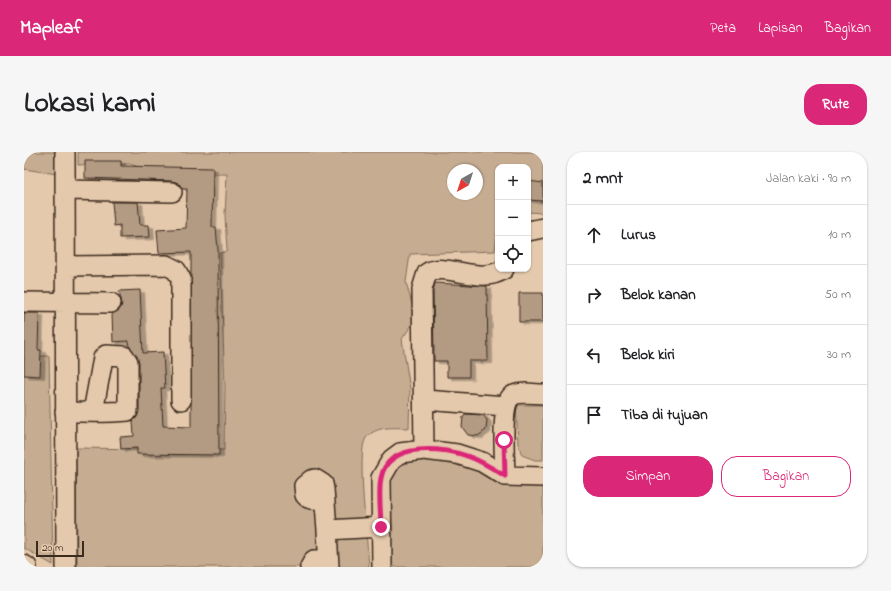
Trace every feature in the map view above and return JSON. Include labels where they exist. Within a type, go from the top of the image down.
[{"type":"street","points":[[65,152],[66,567]]},
{"type":"street","points":[[65,190],[172,192]]},
{"type":"street","points":[[531,230],[543,228]]},
{"type":"street","points":[[65,266],[166,265],[176,270],[181,279],[181,400]]},
{"type":"street","points":[[424,450],[422,290],[427,273],[435,269],[484,276],[499,272]]},
{"type":"street","points":[[24,302],[111,303]]},
{"type":"street","points":[[505,476],[504,440],[506,406],[511,396],[516,394],[543,394]]},
{"type":"street","points":[[424,400],[506,406]]},
{"type":"street","points":[[65,412],[93,412]]},
{"type":"street","points":[[382,567],[381,478],[392,459],[400,453],[424,450],[469,456],[505,476],[543,477]]},
{"type":"street","points":[[324,489],[329,567]]},
{"type":"street","points":[[327,530],[381,527]]},
{"type":"street","points":[[310,567],[314,560],[319,558],[327,563],[329,567]]},
{"type":"shaded area","points":[[24,152],[58,152],[57,174],[24,169]]},
{"type":"shaded area","points":[[78,152],[543,152],[543,213],[531,212],[531,164],[495,164],[495,251],[410,254],[406,282],[416,319],[402,339],[410,389],[409,428],[380,429],[370,434],[366,438],[363,446],[362,479],[369,567],[77,567],[76,448],[224,450],[225,387],[220,253],[227,251],[225,215],[227,174],[163,175],[130,164],[78,165]]},
{"type":"shaded area","points":[[24,356],[49,356],[53,565],[24,548]]},
{"type":"shaded area","points":[[516,405],[543,405],[543,460],[535,460],[522,455],[518,444]]},
{"type":"shaded area","points":[[405,454],[474,460],[543,474],[543,567],[391,567],[389,478]]},
{"type":"building","points":[[85,161],[121,161],[121,166],[213,168],[212,227],[216,227],[218,250],[219,455],[137,454],[137,448],[121,449],[120,437],[134,436],[133,421],[137,417],[139,411],[139,362],[137,356],[129,346],[128,341],[113,342],[112,314],[120,309],[122,304],[119,291],[140,290],[143,353],[163,352],[165,388],[161,388],[163,426],[191,427],[191,252],[159,253],[157,230],[186,228],[187,189],[182,189],[178,183],[172,181],[85,178]]},
{"type":"building","points":[[531,181],[543,183],[543,201],[531,200]]},
{"type":"building","points":[[112,202],[138,202],[140,225],[149,225],[150,237],[120,238],[120,225],[114,226]]},
{"type":"building","points":[[435,283],[487,286],[488,361],[469,361],[469,377],[447,377],[447,361],[434,361],[433,291]]},
{"type":"building","points":[[519,293],[543,293],[543,322],[519,322]]},
{"type":"building","points":[[24,313],[39,313],[38,350],[41,350],[40,376],[24,375]]},
{"type":"building","points":[[467,414],[483,415],[487,420],[486,430],[478,436],[468,435],[462,427],[463,417]]},
{"type":"route","points":[[381,527],[381,478],[392,459],[400,453],[424,450],[469,456],[505,476],[504,440]]}]
